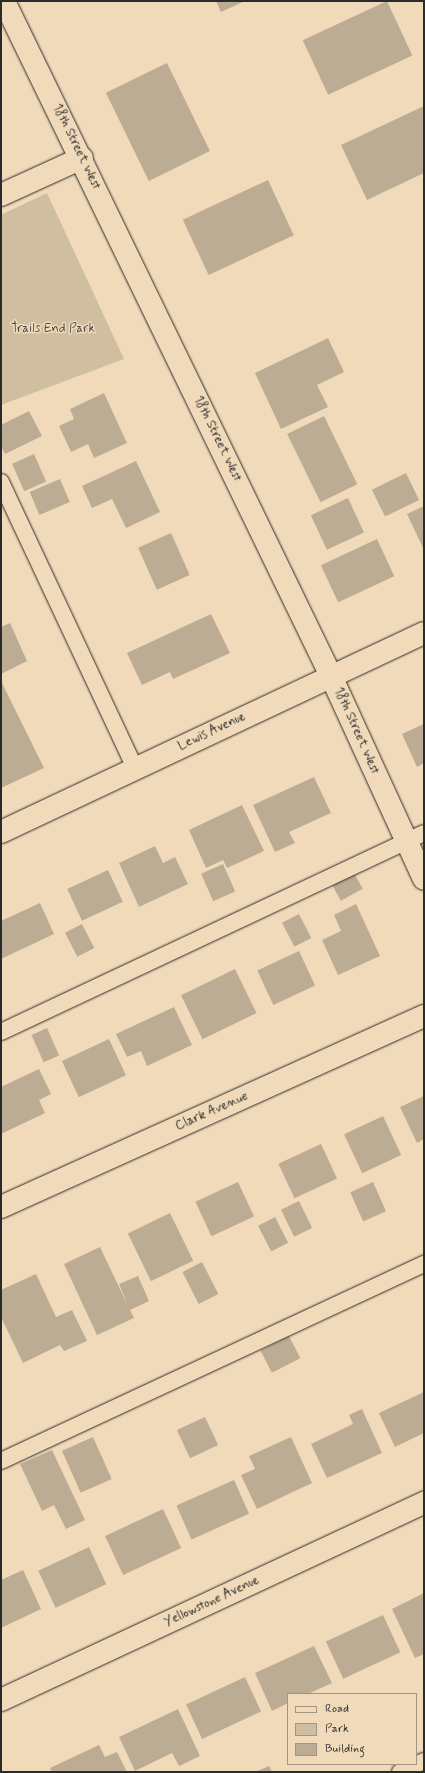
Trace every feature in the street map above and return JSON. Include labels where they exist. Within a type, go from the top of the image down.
[{"type":"street","name":"18th Street West","points":[[4,1],[82,158],[331,676],[415,837],[424,879]]},
{"type":"street","points":[[1,195],[82,158]]},
{"type":"street","name":"Lewis Avenue","points":[[1,832],[424,633]]},
{"type":"street","name":"Clark Avenue","points":[[1,1207],[424,1016]]},
{"type":"street","name":"Yellowstone Avenue","points":[[1,1700],[424,1503]]},
{"type":"lane","points":[[1,482],[135,768]]},
{"type":"lane","points":[[1,1032],[415,837]]},
{"type":"lane","points":[[1,1461],[424,1264]]},
{"type":"lane","points":[[400,1772],[415,1765]]},
{"type":"green space","name":"Trails End Park","points":[[47,193],[124,359],[1,405],[1,215]]},
{"type":"building","points":[[216,1],[245,1],[221,12]]},
{"type":"building","points":[[387,1],[412,55],[328,95],[303,40]]},
{"type":"building","points":[[167,63],[210,151],[149,181],[106,93]]},
{"type":"building","points":[[424,106],[424,173],[367,200],[341,145]]},
{"type":"building","points":[[268,180],[294,235],[209,275],[183,220]]},
{"type":"building","points":[[328,338],[344,372],[317,385],[328,407],[281,429],[255,373]]},
{"type":"building","points":[[104,393],[127,443],[94,458],[88,444],[71,452],[59,426],[74,419],[70,409]]},
{"type":"building","points":[[29,411],[42,436],[5,454],[1,446],[1,425]]},
{"type":"building","points":[[324,416],[357,484],[320,502],[287,434]]},
{"type":"building","points":[[34,454],[46,481],[24,491],[12,464]]},
{"type":"building","points":[[136,461],[160,512],[126,528],[112,499],[92,508],[82,486]]},
{"type":"building","points":[[406,473],[419,500],[385,517],[372,490]]},
{"type":"building","points":[[60,479],[70,502],[39,515],[30,492]]},
{"type":"building","points":[[348,498],[364,532],[327,550],[311,515]]},
{"type":"building","points":[[424,506],[424,550],[407,514]]},
{"type":"building","points":[[171,533],[190,575],[157,590],[138,548]]},
{"type":"building","points":[[377,539],[394,576],[338,602],[321,565]]},
{"type":"building","points":[[211,614],[230,653],[173,679],[170,672],[142,685],[127,653]]},
{"type":"building","points":[[10,623],[27,661],[1,674],[1,627]]},
{"type":"building","points":[[1,681],[44,768],[1,788]]},
{"type":"building","points":[[424,724],[424,763],[417,767],[402,734]]},
{"type":"building","points":[[314,777],[331,813],[289,832],[295,843],[275,852],[253,805]]},
{"type":"building","points":[[242,805],[264,851],[227,868],[223,860],[206,868],[189,830]]},
{"type":"building","points":[[155,846],[163,863],[175,857],[188,884],[139,907],[119,863]]},
{"type":"building","points":[[223,864],[235,891],[213,901],[201,874]]},
{"type":"building","points":[[108,870],[123,902],[82,921],[67,889]]},
{"type":"building","points":[[354,873],[363,889],[341,901],[332,885]]},
{"type":"building","points":[[40,903],[54,934],[1,959],[1,921]]},
{"type":"building","points":[[356,904],[380,956],[338,975],[322,940],[341,931],[334,915]]},
{"type":"building","points":[[299,914],[311,938],[294,947],[282,923]]},
{"type":"building","points":[[82,924],[94,948],[77,957],[65,933]]},
{"type":"building","points":[[299,951],[315,985],[273,1005],[257,970]]},
{"type":"building","points":[[235,969],[256,1013],[203,1039],[181,995]]},
{"type":"building","points":[[174,1007],[192,1045],[147,1066],[141,1051],[127,1057],[116,1034]]},
{"type":"building","points":[[47,1028],[59,1055],[44,1062],[31,1035]]},
{"type":"building","points":[[109,1039],[126,1075],[79,1097],[62,1061]]},
{"type":"building","points":[[39,1069],[51,1094],[39,1100],[45,1113],[1,1134],[1,1087]]},
{"type":"building","points":[[424,1096],[424,1139],[417,1143],[400,1107]]},
{"type":"building","points":[[383,1116],[401,1155],[362,1173],[344,1134]]},
{"type":"building","points":[[321,1144],[337,1178],[294,1198],[278,1164]]},
{"type":"building","points":[[238,1182],[254,1216],[211,1236],[195,1202]]},
{"type":"building","points":[[373,1182],[386,1211],[363,1221],[350,1192]]},
{"type":"building","points":[[299,1201],[312,1228],[294,1237],[281,1210]]},
{"type":"building","points":[[170,1213],[193,1261],[151,1281],[128,1234]]},
{"type":"building","points":[[275,1217],[288,1243],[271,1251],[258,1226]]},
{"type":"building","points":[[100,1247],[128,1306],[119,1284],[138,1276],[149,1301],[130,1310],[134,1318],[97,1335],[64,1264]]},
{"type":"building","points":[[202,1262],[218,1294],[199,1304],[182,1272]]},
{"type":"building","points":[[36,1274],[56,1317],[72,1310],[87,1341],[64,1351],[60,1345],[23,1363],[1,1317],[1,1290]]},
{"type":"building","points":[[289,1336],[300,1358],[272,1373],[260,1351]]},
{"type":"building","points":[[424,1392],[424,1433],[395,1447],[379,1413]]},
{"type":"building","points":[[362,1409],[382,1453],[327,1478],[311,1444],[353,1424],[349,1415]]},
{"type":"building","points":[[205,1417],[218,1445],[190,1458],[177,1430]]},
{"type":"building","points":[[93,1437],[112,1479],[81,1493],[62,1451]]},
{"type":"building","points":[[291,1437],[312,1483],[257,1509],[241,1475],[255,1469],[249,1456]]},
{"type":"building","points":[[52,1450],[85,1520],[66,1529],[54,1505],[42,1511],[20,1464]]},
{"type":"building","points":[[234,1480],[249,1514],[191,1539],[176,1506]]},
{"type":"building","points":[[163,1509],[181,1548],[123,1575],[105,1536]]},
{"type":"building","points":[[89,1547],[106,1584],[56,1608],[38,1571]]},
{"type":"building","points":[[23,1570],[41,1609],[1,1628],[1,1580]]},
{"type":"building","points":[[424,1593],[424,1654],[415,1658],[392,1609]]},
{"type":"building","points":[[383,1615],[400,1652],[343,1679],[326,1642]]},
{"type":"building","points":[[314,1646],[332,1683],[310,1693],[287,1693],[287,1704],[272,1711],[255,1673]]},
{"type":"building","points":[[245,1677],[261,1711],[202,1739],[186,1704]]},
{"type":"building","points":[[178,1709],[200,1756],[179,1766],[172,1753],[135,1771],[119,1737]]},
{"type":"building","points":[[99,1745],[105,1757],[117,1752],[127,1772],[52,1772],[50,1768]]},
{"type":"building","points":[[269,1766],[272,1772],[255,1772]]}]
